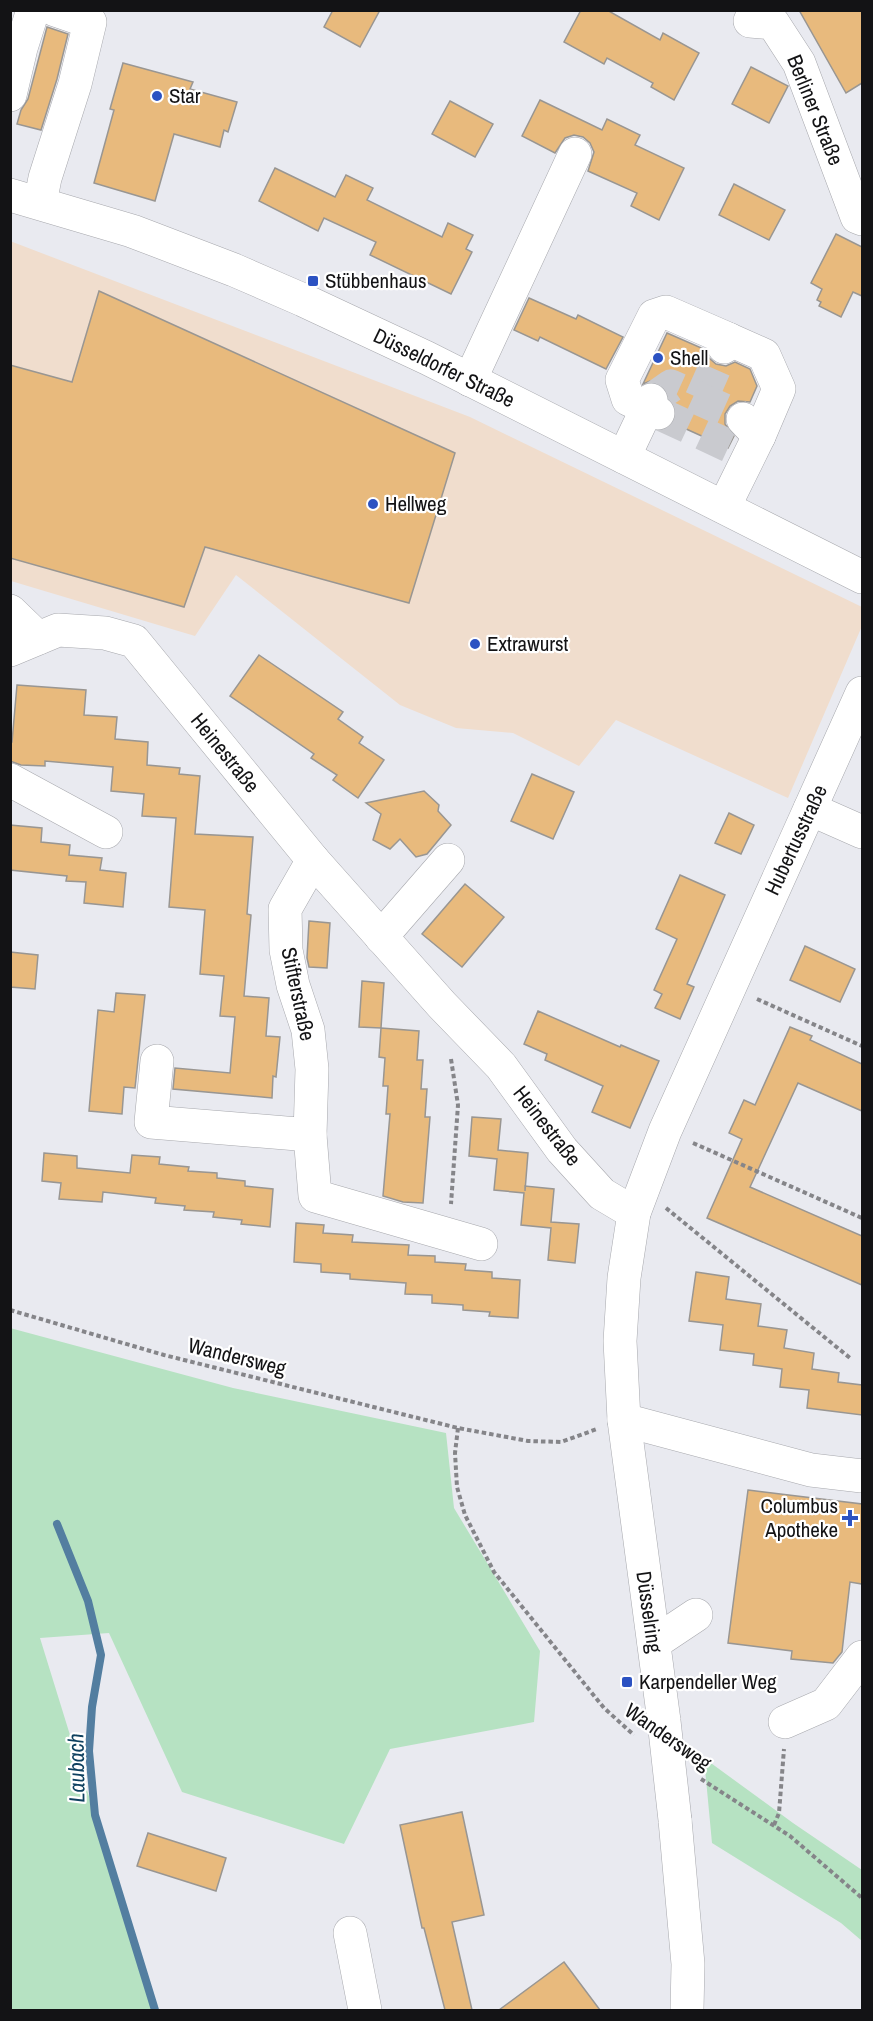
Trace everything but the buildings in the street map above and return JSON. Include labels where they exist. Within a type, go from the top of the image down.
[{"type":"street","points":[[10,95],[33,10]]},
{"type":"street","points":[[25,199],[45,178],[75,84],[90,22],[55,10]]},
{"type":"street","name":"Berliner Straße","points":[[750,21],[773,23],[799,63],[857,217],[862,219]]},
{"type":"street","points":[[470,380],[575,154]]},
{"type":"street","name":"Düsseldorfer Straße","points":[[25,199],[132,231],[234,270],[470,380],[862,577]]},
{"type":"street","points":[[624,457],[646,405],[622,380],[654,316],[666,312],[678,316],[726,343],[764,355],[779,389],[745,439],[724,507]]},
{"type":"street","name":"Heinestraße","points":[[10,611],[24,644],[58,630],[105,633],[134,641],[313,860],[442,1005],[501,1066],[562,1150],[602,1194],[638,1201]]},
{"type":"street","name":"Hubertusstraße","points":[[638,1201],[665,1131],[862,693]]},
{"type":"street","points":[[10,780],[106,832]]},
{"type":"street","points":[[810,809],[862,832]]},
{"type":"street","name":"Stifterstraße","points":[[313,860],[285,909],[286,950],[293,985],[308,1030],[312,1069],[310,1135],[315,1196],[481,1244]]},
{"type":"street","points":[[381,937],[448,860]]},
{"type":"street","points":[[157,1061],[151,1122],[310,1135]]},
{"type":"street","name":"Düsselring","points":[[638,1201],[624,1278],[620,1341],[624,1420],[654,1643],[652,1730],[675,1820],[688,1964],[687,2010]]},
{"type":"street","points":[[624,1420],[722,1459],[862,1476]]},
{"type":"street","points":[[654,1643],[696,1615]]},
{"type":"street","points":[[785,1722],[826,1704],[862,1658]]},
{"type":"street","points":[[350,1933],[364,2010]]},
{"type":"path","points":[[729,987],[862,1046]]},
{"type":"path","points":[[449,1050],[458,1105],[449,1234]]},
{"type":"path","points":[[665,1131],[862,1218]]},
{"type":"path","points":[[638,1201],[850,1358]]},
{"type":"path","name":"Wandersweg","points":[[10,1310],[164,1355],[458,1428],[528,1441],[561,1442],[624,1420]]},
{"type":"path","name":"Wandersweg","points":[[458,1428],[454,1453],[457,1487],[465,1515],[495,1572],[604,1708],[652,1730]]},
{"type":"path","points":[[774,1825],[780,1813],[785,1722]]},
{"type":"path","name":"Wandersweg","points":[[697,1776],[797,1842],[862,1898]]},
{"type":"shaded area","points":[[10,241],[470,417],[862,607],[862,626],[788,798],[616,720],[579,766],[513,733],[456,728],[400,705],[236,575],[195,636],[11,581]]},
{"type":"green space","points":[[10,1328],[233,1388],[446,1433],[454,1508],[540,1651],[534,1722],[390,1749],[344,1844],[182,1792],[109,1633],[40,1638],[155,2010],[11,2010]]},
{"type":"green space","points":[[704,1758],[862,1870],[862,1941],[841,1923],[712,1843]]},
{"type":"waterway","name":"Laubach","points":[[57,1524],[88,1601],[101,1655],[92,1707],[89,1751],[95,1815],[155,2010]]},
{"type":"tunnel","points":[[701,399],[724,347]]},
{"type":"tunnel","points":[[651,400],[671,386],[742,418]]},
{"type":"tunnel","points":[[658,413],[729,446]]},
{"type":"place","name":"Star","points":[[157,96]]},
{"type":"place","name":"Stübbenhaus","points":[[313,281]]},
{"type":"place","name":"Shell","points":[[658,358]]},
{"type":"place","name":"Hellweg","points":[[373,504]]},
{"type":"place","name":"Extrawurst","points":[[475,644]]},
{"type":"place","name":"Columbus Apotheke","points":[[850,1518]]},
{"type":"place","name":"Karpendeller Weg","points":[[627,1682]]}]
